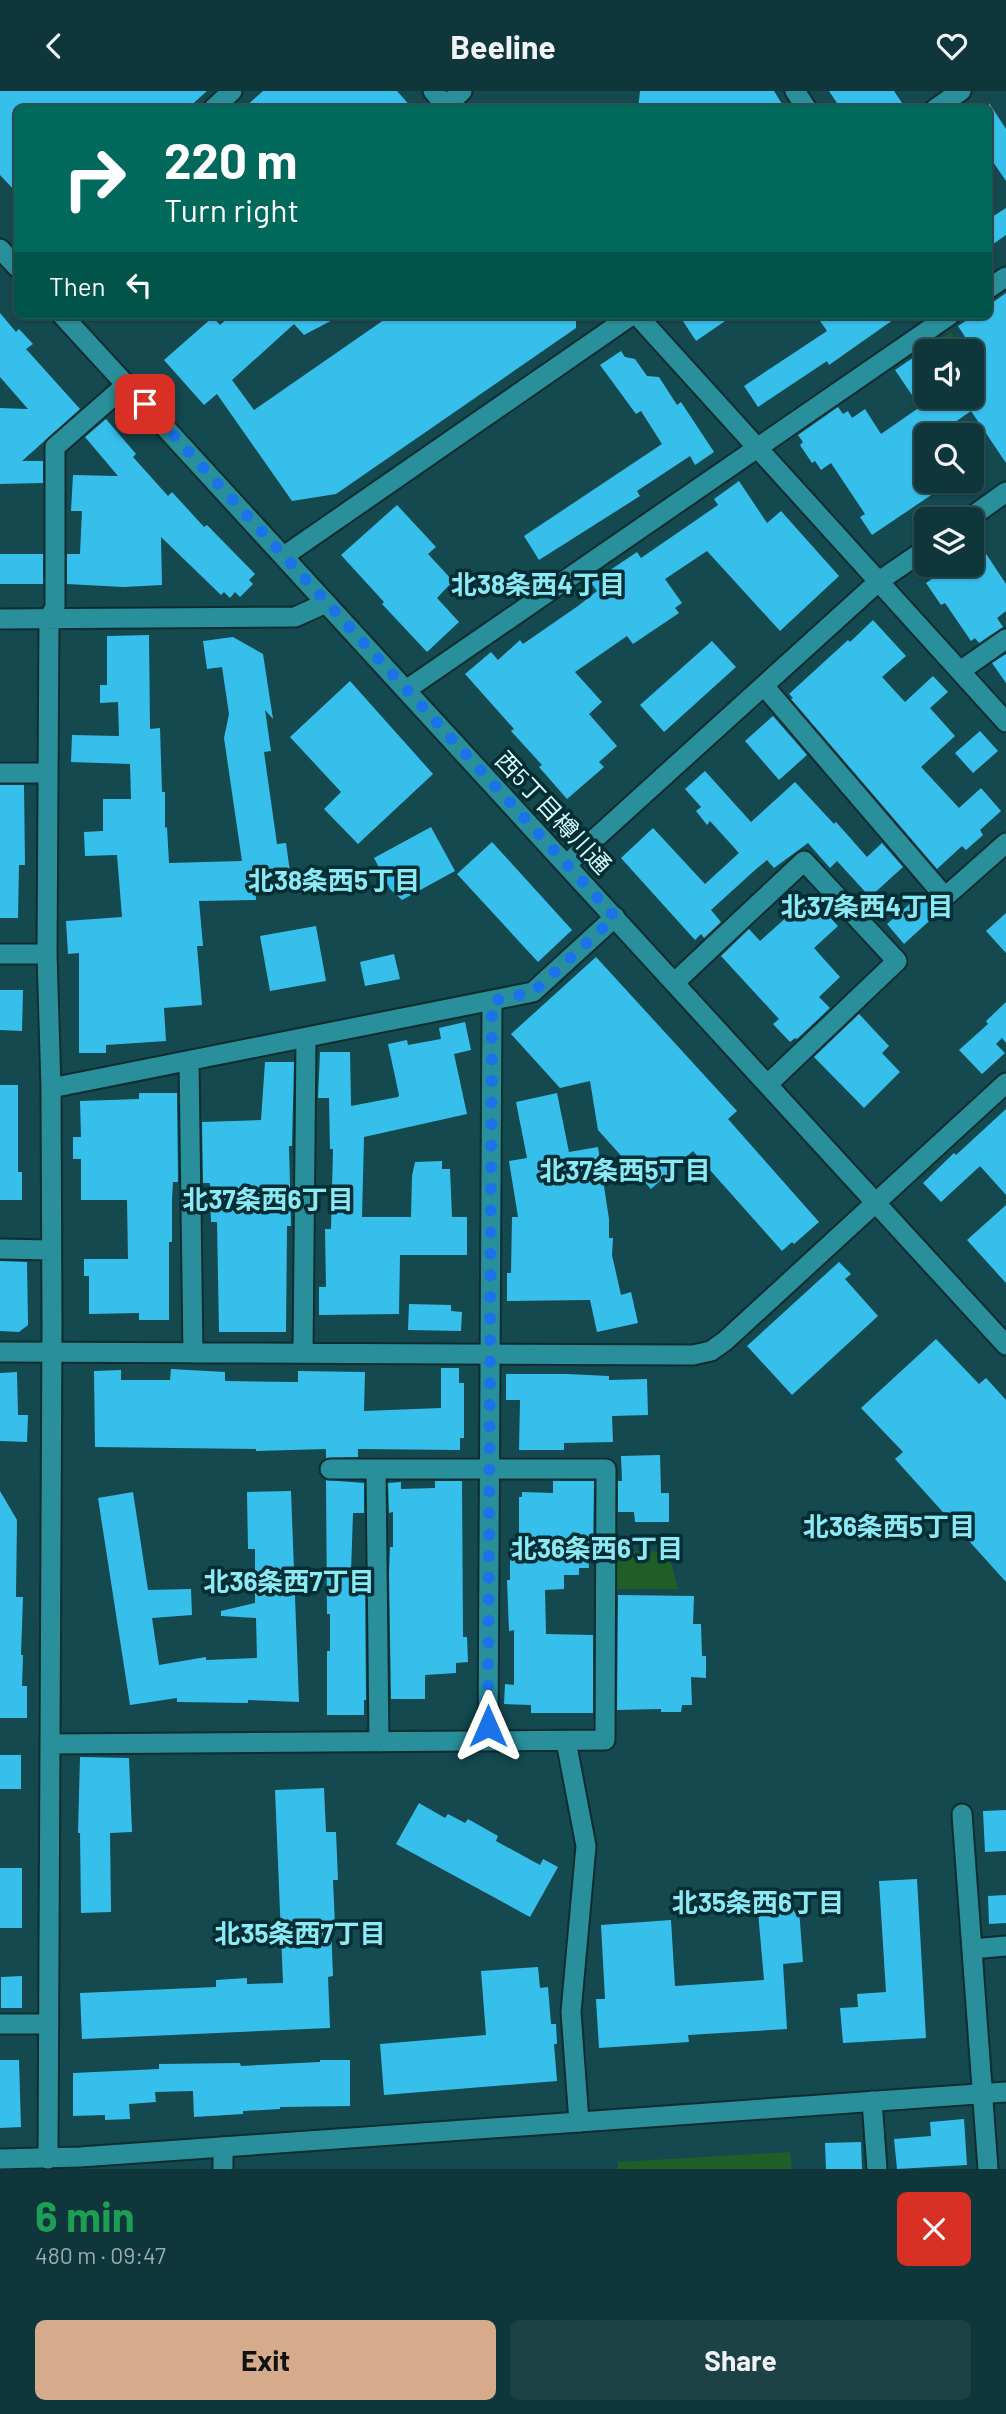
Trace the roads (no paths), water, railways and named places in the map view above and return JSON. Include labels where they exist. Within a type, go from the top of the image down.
[{"type":"street","points":[[218,105],[232,91]]},
{"type":"street","points":[[442,102],[462,91]]},
{"type":"street","points":[[941,105],[961,91]]},
{"type":"street","name":"西5丁目樽川通","points":[[66,319],[1006,1345]]},
{"type":"street","points":[[284,556],[628,319]]},
{"type":"street","points":[[638,319],[1006,722]]},
{"type":"street","points":[[406,690],[944,319]]},
{"type":"street","points":[[48,2164],[51,1088],[47,954],[49,619],[55,607],[55,447],[127,384]]},
{"type":"street","points":[[984,508],[1006,492]]},
{"type":"street","points":[[567,865],[879,581],[914,557]]},
{"type":"street","points":[[0,619],[295,617],[326,603]]},
{"type":"street","points":[[960,671],[1006,639]]},
{"type":"street","points":[[764,686],[945,897],[1006,843]]},
{"type":"street","points":[[0,773],[48,773]]},
{"type":"street","points":[[675,982],[804,861],[888,951],[897,961],[768,1084]]},
{"type":"street","points":[[51,1088],[533,992],[615,917]]},
{"type":"street","points":[[0,954],[47,954]]},
{"type":"street","points":[[488,1741],[492,1001]]},
{"type":"street","points":[[303,1353],[306,1038]]},
{"type":"street","points":[[189,1061],[193,1353]]},
{"type":"street","points":[[0,1352],[693,1355],[711,1350],[725,1341],[1006,1083]]},
{"type":"street","points":[[0,1249],[51,1250]]},
{"type":"street","points":[[50,1744],[605,1740],[606,1469],[330,1469]]},
{"type":"street","points":[[376,1470],[379,1742]]},
{"type":"street","points":[[566,1741],[586,1846],[571,2012],[579,2122]]},
{"type":"street","points":[[962,1814],[988,2169]]},
{"type":"street","points":[[972,1949],[1006,1946]]},
{"type":"street","points":[[0,2024],[49,2024]]},
{"type":"street","points":[[0,2159],[48,2164],[223,2147],[1006,2092]]},
{"type":"street","points":[[872,2101],[877,2169]]},
{"type":"street","points":[[223,2147],[223,2169]]},
{"type":"district","name":"北38条西4丁目","points":[[538,585]]},
{"type":"district","name":"北38条西5丁目","points":[[334,881]]},
{"type":"district","name":"北37条西4丁目","points":[[867,907]]},
{"type":"district","name":"北37条西5丁目","points":[[625,1171]]},
{"type":"district","name":"北37条西6丁目","points":[[268,1200]]},
{"type":"district","name":"北36条西5丁目","points":[[889,1527]]},
{"type":"district","name":"北36条西6丁目","points":[[597,1549]]},
{"type":"district","name":"北36条西7丁目","points":[[289,1582]]},
{"type":"district","name":"北35条西6丁目","points":[[758,1903]]},
{"type":"district","name":"北35条西7丁目","points":[[300,1934]]}]
